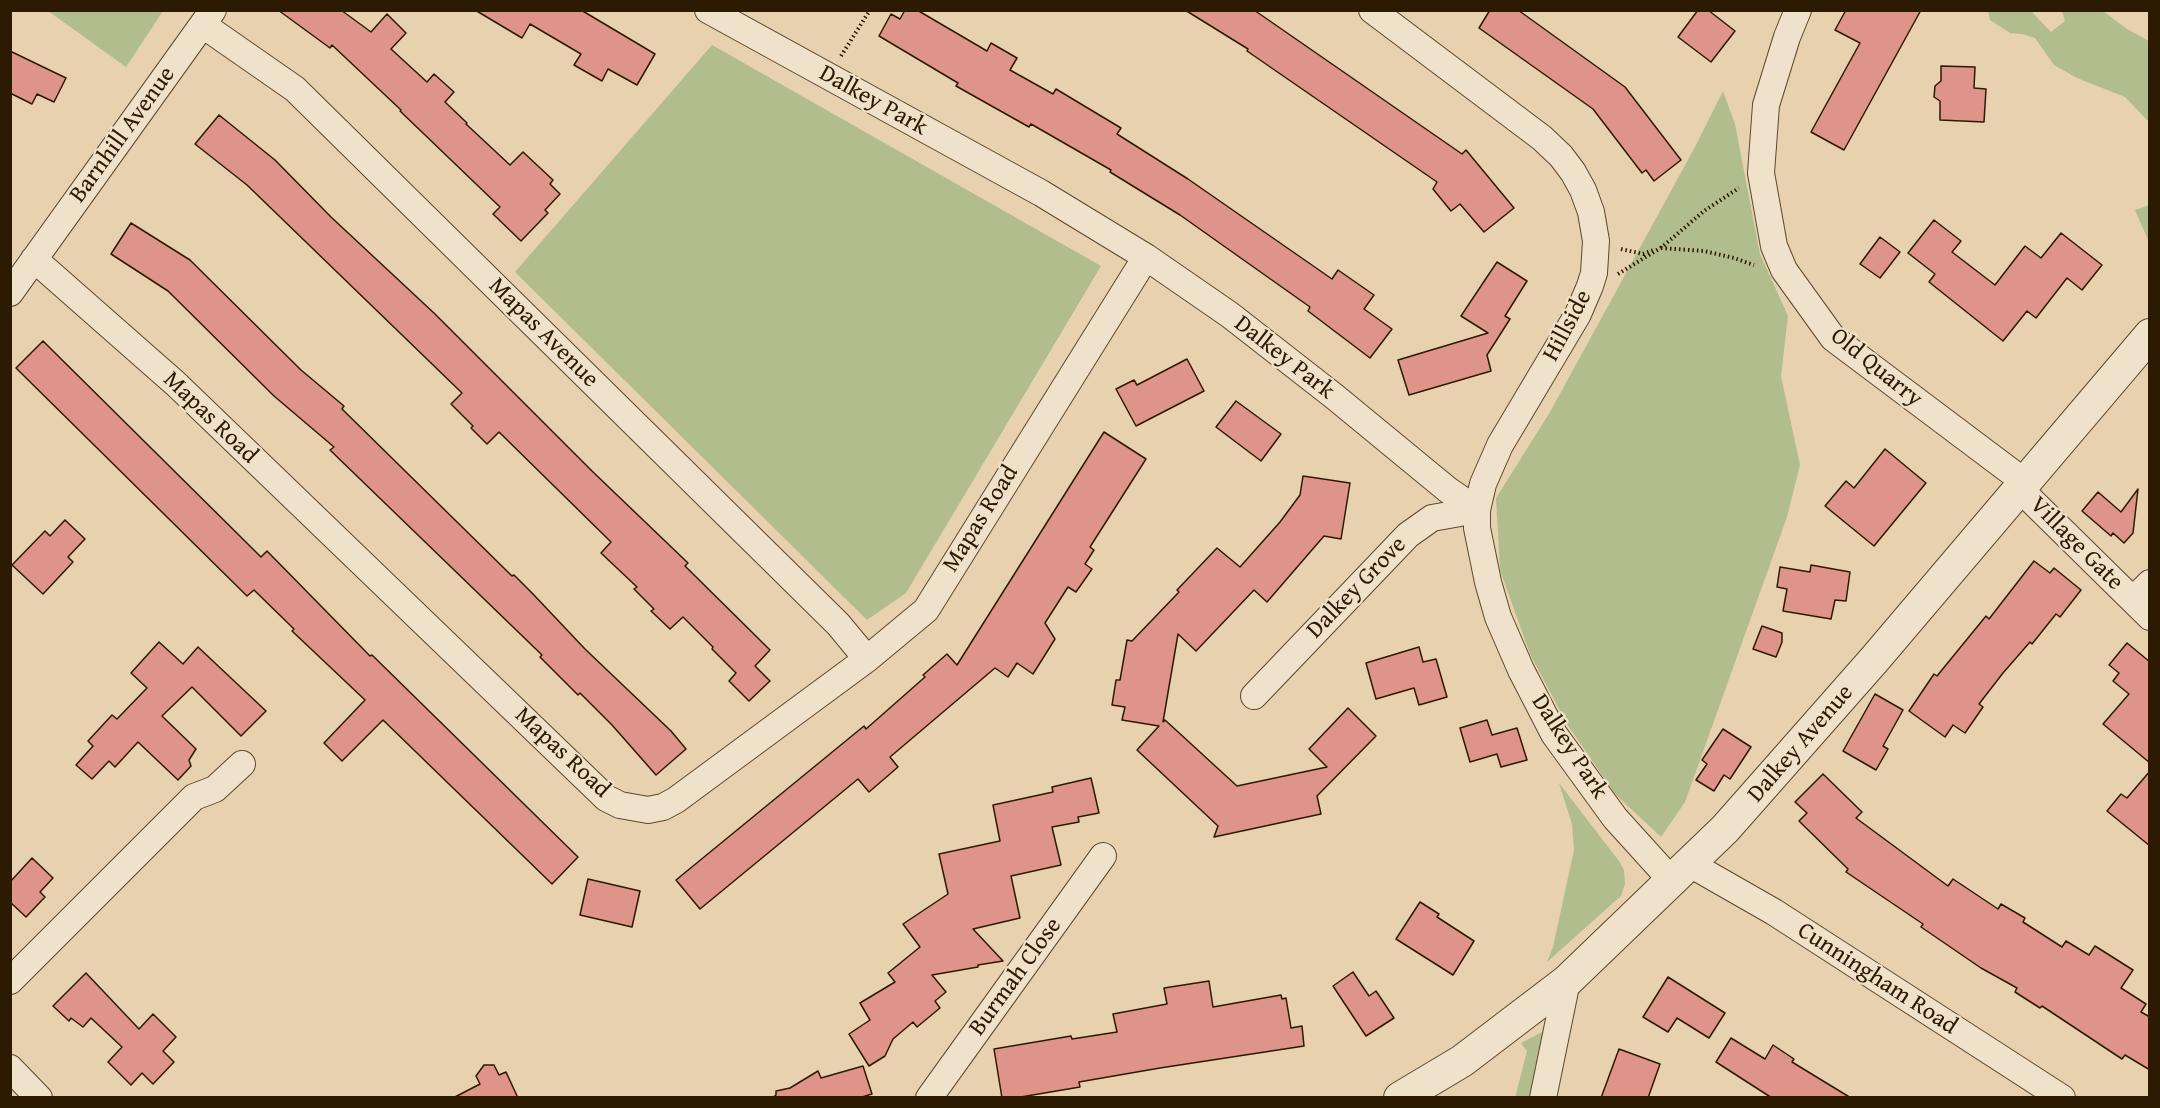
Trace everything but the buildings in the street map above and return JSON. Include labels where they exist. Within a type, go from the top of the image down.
[{"type":"street","name":"Dalkey Park","points":[[708,10],[1041,193],[1146,257],[1230,315],[1448,490],[1478,510],[1477,528],[1498,617],[1521,670],[1554,734],[1616,819],[1681,873]]},
{"type":"street","name":"Hillside","points":[[1372,10],[1542,138],[1561,156],[1583,190],[1591,212],[1596,242],[1590,286],[1578,314],[1500,445],[1483,484],[1478,510]]},
{"type":"street","name":"Old Quarry","points":[[1798,10],[1787,37],[1766,105],[1761,173],[1774,246],[1784,270],[1833,338],[2014,474],[2021,486]]},
{"type":"street","name":"Barnhill Avenue","points":[[10,292],[208,18]]},
{"type":"street","name":"Mapas Avenue","points":[[208,18],[295,89],[829,616],[867,659]]},
{"type":"street","name":"Mapas Road","points":[[34,259],[176,384],[606,798],[620,805],[648,810],[663,807],[676,800],[867,659],[926,610],[1146,257]]},
{"type":"street","name":"Dalkey Avenue","points":[[1400,1098],[1462,1061],[1567,981],[1681,873],[1744,809],[2150,335]]},
{"type":"street","name":"Village Gate","points":[[2021,486],[2028,497],[2144,600]]},
{"type":"street","name":"Dalkey Grove","points":[[1254,696],[1408,535],[1432,518],[1478,510]]},
{"type":"street","points":[[10,981],[194,797],[214,789],[242,764]]},
{"type":"street","name":"Burmah Close","points":[[928,1098],[1103,856]]},
{"type":"street","name":"Cunningham Road","points":[[1681,873],[1773,912],[2062,1098]]},
{"type":"street","points":[[1543,1098],[1567,981]]},
{"type":"street","points":[[10,1068],[39,1098]]},
{"type":"path","points":[[828,77],[870,10]]},
{"type":"path","points":[[1590,286],[1621,272],[1662,247],[1704,211],[1761,173]]},
{"type":"path","points":[[1596,242],[1643,254],[1662,247],[1704,251],[1760,267],[1784,270]]},
{"type":"green space","points":[[48,11],[163,11],[126,67]]},
{"type":"green space","points":[[1988,11],[2031,11],[2051,32],[2065,21],[2062,11],[2103,11],[2127,29],[2149,41],[2149,122],[2125,97],[2077,78],[2054,65],[2035,38],[2010,33],[1990,20]]},
{"type":"green space","points":[[712,45],[1101,266],[906,593],[867,620],[515,272]]},
{"type":"green space","points":[[1723,91],[1735,124],[1760,254],[1788,316],[1781,376],[1800,465],[1787,517],[1685,802],[1661,837],[1615,794],[1567,724],[1530,654],[1500,570],[1496,498],[1550,412],[1695,147]]},
{"type":"green space","points":[[2150,205],[2149,242],[2135,210]]},
{"type":"green space","points":[[1559,783],[1619,861],[1624,870],[1625,884],[1621,896],[1547,962],[1553,947],[1574,850],[1572,824]]},
{"type":"green space","points":[[1542,1032],[1550,1041],[1536,1097],[1515,1098],[1527,1051],[1521,1043]]}]
